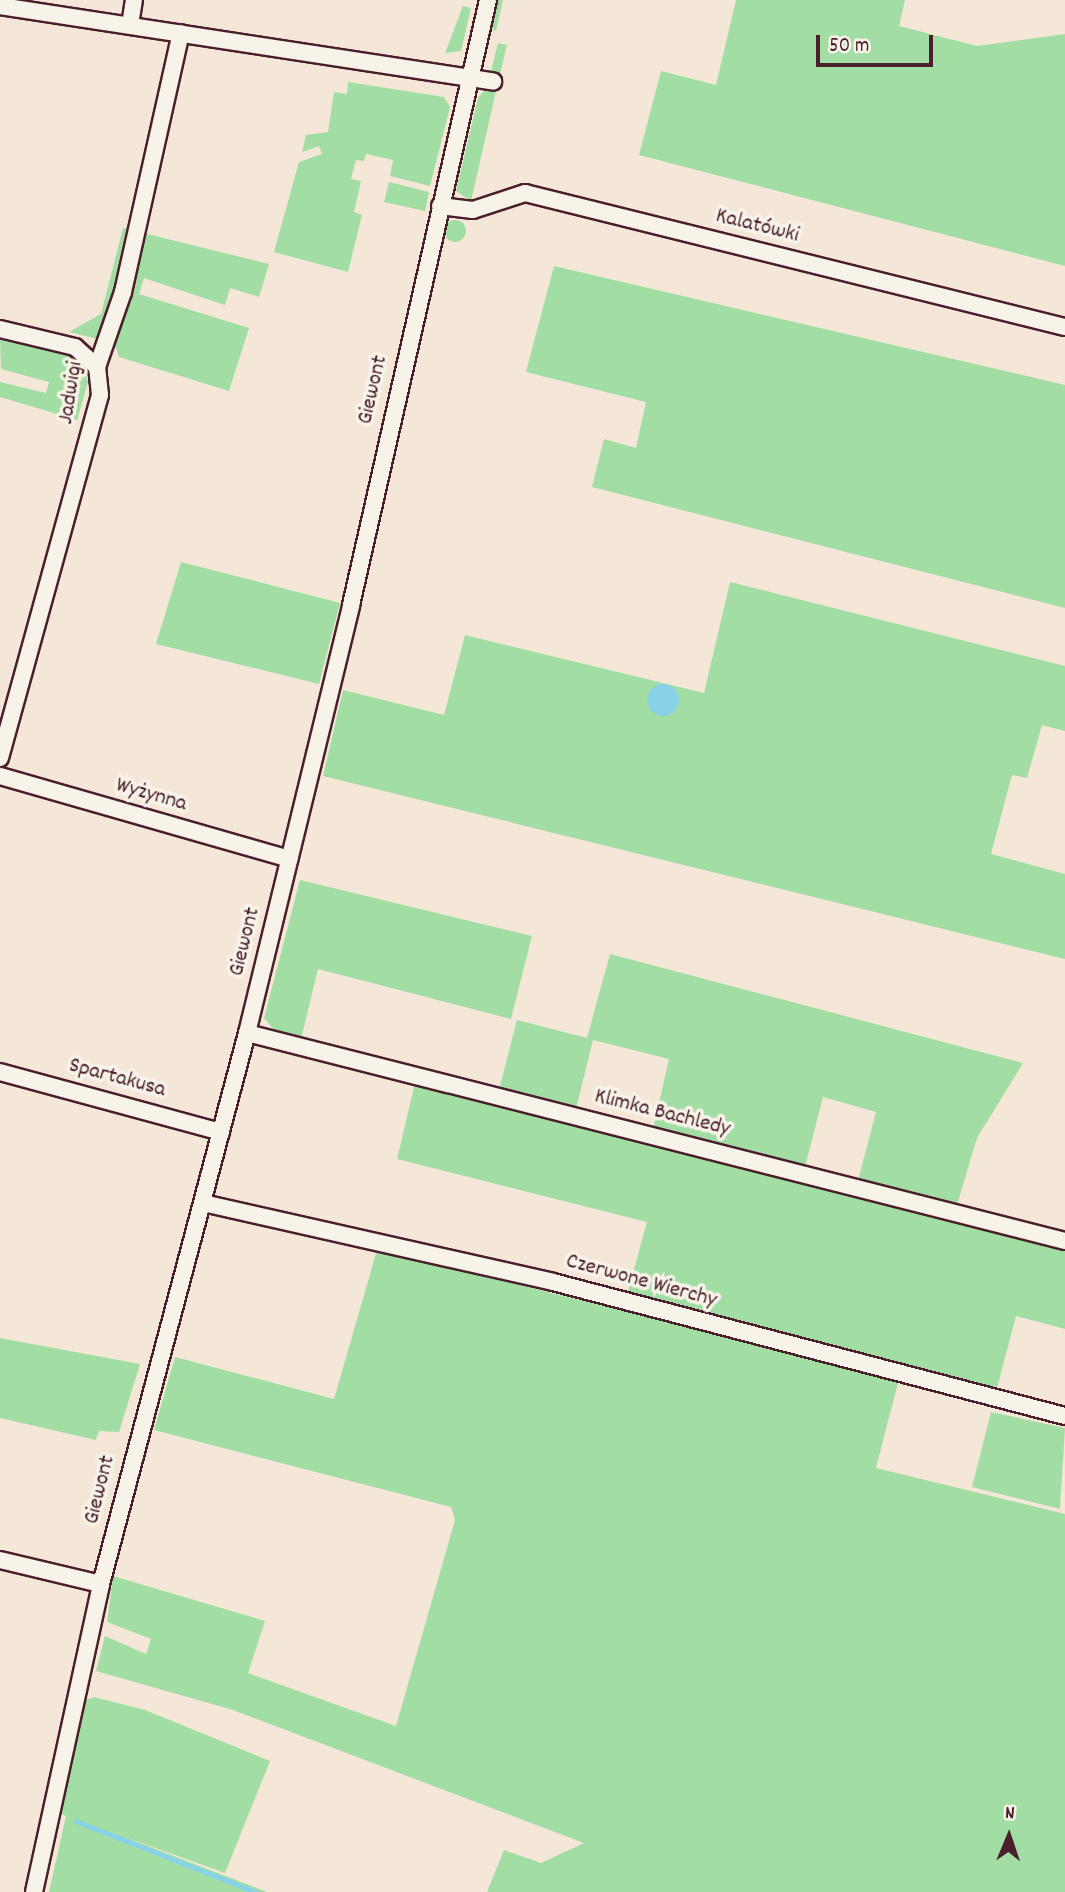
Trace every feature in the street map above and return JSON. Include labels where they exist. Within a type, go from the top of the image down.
[{"type":"street","points":[[130,25],[134,0]]},
{"type":"street","name":"Giewont","points":[[34,1892],[101,1584],[222,1132],[289,859],[488,0]]},
{"type":"street","points":[[0,6],[493,81]]},
{"type":"street","name":"Jadwigi","points":[[0,758],[100,395],[97,367],[123,292],[181,33]]},
{"type":"street","name":"Kalatówki","points":[[440,206],[473,210],[525,193],[1065,327]]},
{"type":"street","points":[[0,329],[75,348],[97,367]]},
{"type":"street","name":"Wyżynna","points":[[0,776],[289,859]]},
{"type":"street","name":"Klimka Bachledy","points":[[247,1033],[1065,1241]]},
{"type":"street","name":"Spartakusa","points":[[0,1072],[222,1132]]},
{"type":"street","name":"Czerwone Wierchy","points":[[203,1203],[553,1282],[1065,1416]]},
{"type":"street","points":[[0,1560],[101,1584]]},
{"type":"green space","points":[[496,0],[503,0],[496,31],[489,27]]},
{"type":"green space","points":[[736,0],[905,0],[899,26],[977,46],[1065,34],[1065,266],[639,155],[661,71],[716,85]]},
{"type":"green space","points":[[463,6],[471,8],[461,51],[445,53]]},
{"type":"green space","points":[[498,43],[507,45],[500,74],[491,71]]},
{"type":"green space","points":[[348,82],[444,97],[450,107],[430,186],[390,176],[393,160],[366,154],[364,161],[356,160],[351,179],[361,181],[354,212],[362,215],[348,272],[274,252],[299,162],[322,154],[319,146],[302,152],[306,135],[328,132],[334,92],[347,94]]},
{"type":"green space","points":[[488,86],[497,87],[471,201],[456,191],[478,98]]},
{"type":"green space","points":[[389,182],[429,192],[425,211],[384,202]]},
{"type":"green space","points":[[455,220],[463,223],[466,231],[463,239],[455,242],[447,239],[444,231],[447,223]]},
{"type":"green space","points":[[123,228],[269,264],[259,297],[230,288],[225,305],[144,278],[139,294],[249,328],[229,391],[119,357],[114,343],[69,332],[101,314]]},
{"type":"green space","points":[[554,266],[1065,385],[1065,608],[592,487],[604,439],[636,448],[646,402],[526,372]]},
{"type":"green space","points":[[0,339],[82,359],[88,382],[77,420],[0,397],[0,382],[46,393],[49,382],[1,369]]},
{"type":"green space","points":[[181,562],[340,603],[319,684],[156,644]]},
{"type":"green space","points":[[730,582],[1065,666],[1065,731],[1042,725],[1027,778],[1012,775],[991,854],[1065,874],[1065,959],[323,776],[343,690],[444,715],[465,635],[704,693]]},
{"type":"green space","points":[[300,880],[532,936],[511,1019],[318,969],[301,1039],[275,1031],[264,1018]]},
{"type":"green space","points":[[610,954],[1023,1063],[977,1138],[956,1208],[858,1181],[876,1112],[823,1097],[805,1167],[653,1129],[669,1059],[593,1040],[576,1109],[499,1090],[517,1020],[587,1038]]},
{"type":"green space","points":[[415,1083],[1065,1248],[1065,1329],[1016,1316],[997,1388],[627,1295],[647,1222],[397,1159]]},
{"type":"green space","points":[[377,1250],[899,1379],[876,1468],[1065,1514],[1065,1892],[487,1892],[504,1850],[541,1863],[584,1843],[233,1710],[96,1671],[105,1636],[146,1654],[151,1639],[107,1622],[113,1576],[265,1621],[248,1673],[396,1726],[455,1520],[451,1507],[154,1430],[175,1357],[334,1399]]},
{"type":"green space","points":[[0,1338],[140,1364],[119,1432],[99,1431],[96,1440],[0,1418]]},
{"type":"green space","points":[[991,1412],[1065,1428],[1060,1509],[972,1487]]},
{"type":"green space","points":[[94,1697],[145,1710],[270,1761],[225,1873],[122,1836],[267,1892],[49,1892],[66,1816],[59,1813],[84,1701]]},
{"type":"water","points":[[663,684],[674,689],[679,700],[674,711],[663,716],[652,711],[647,700],[652,689]]},
{"type":"waterway","points":[[76,1821],[256,1892]]}]
